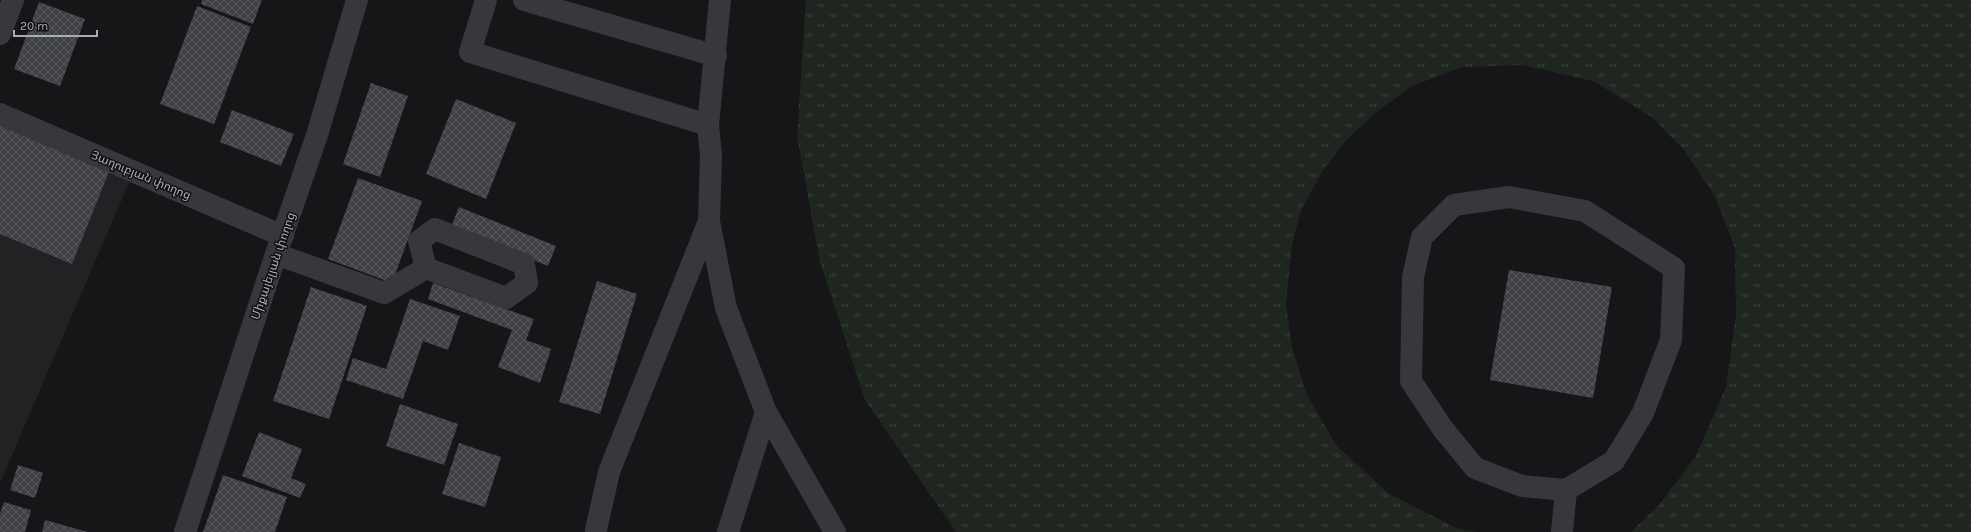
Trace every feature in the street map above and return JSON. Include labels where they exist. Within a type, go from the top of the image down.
[{"type":"street","points":[[0,34],[13,0]]},
{"type":"street","name":"Միքայելյան փողոց","points":[[185,532],[279,245],[317,135],[357,0]]},
{"type":"street","points":[[486,0],[470,52],[708,125]]},
{"type":"street","points":[[524,0],[716,56]]},
{"type":"street","points":[[720,0],[716,56],[708,125],[711,156],[709,221],[726,308],[766,412],[835,532]]},
{"type":"street","name":"Յաղուբյան փողոց","points":[[0,114],[384,293],[426,268]]},
{"type":"street","points":[[1509,197],[1585,211],[1674,268],[1671,340],[1643,413],[1614,461],[1566,490],[1522,486],[1475,468],[1443,429],[1411,381],[1413,277],[1422,238],[1454,205],[1509,197]]},
{"type":"street","points":[[596,530],[609,472],[709,221]]},
{"type":"street","points":[[728,532],[766,412]]},
{"type":"street","points":[[1562,532],[1566,490]]},
{"type":"shaded area","points":[[0,116],[132,176],[0,483]]},
{"type":"green space","points":[[806,0],[1971,0],[1971,532],[1631,532],[1659,505],[1696,456],[1726,387],[1736,315],[1735,248],[1715,196],[1684,150],[1652,117],[1593,81],[1522,65],[1462,67],[1412,86],[1379,110],[1348,138],[1323,170],[1301,210],[1292,245],[1286,304],[1292,347],[1306,393],[1336,445],[1388,493],[1456,528],[1477,532],[956,532],[865,400],[820,262],[797,136]]},
{"type":"building","points":[[202,0],[262,0],[253,24],[201,4]]},
{"type":"building","points":[[39,2],[85,19],[60,86],[14,69]]},
{"type":"building","points":[[197,6],[251,27],[214,124],[160,104]]},
{"type":"building","points":[[371,83],[408,96],[380,177],[343,164]]},
{"type":"building","points":[[456,99],[516,123],[486,199],[426,174]]},
{"type":"building","points":[[232,110],[294,134],[281,166],[220,142]]},
{"type":"building","points":[[0,124],[110,169],[72,264],[0,234]]},
{"type":"building","points":[[358,178],[422,201],[392,283],[328,259]]},
{"type":"building","points":[[459,207],[556,246],[548,266],[451,227]]},
{"type":"building","points":[[1509,270],[1612,287],[1593,398],[1490,380]]},
{"type":"building","points":[[597,281],[637,294],[600,414],[559,402]]},
{"type":"building","points":[[433,283],[534,319],[526,340],[551,349],[540,383],[498,367],[512,330],[428,299]]},
{"type":"building","points":[[311,287],[367,306],[329,419],[273,401]]},
{"type":"building","points":[[410,299],[460,316],[448,350],[423,341],[403,399],[346,380],[353,358],[386,369]]},
{"type":"building","points":[[400,404],[458,424],[444,465],[386,446]]},
{"type":"building","points":[[259,432],[302,449],[291,478],[306,484],[300,498],[242,476]]},
{"type":"building","points":[[459,443],[501,457],[485,507],[442,494]]},
{"type":"building","points":[[18,465],[43,473],[35,498],[10,490]]},
{"type":"building","points":[[223,475],[287,497],[275,532],[203,532]]},
{"type":"building","points":[[4,502],[31,510],[25,532],[0,532],[0,514]]},
{"type":"building","points":[[45,520],[88,532],[42,532]]}]
